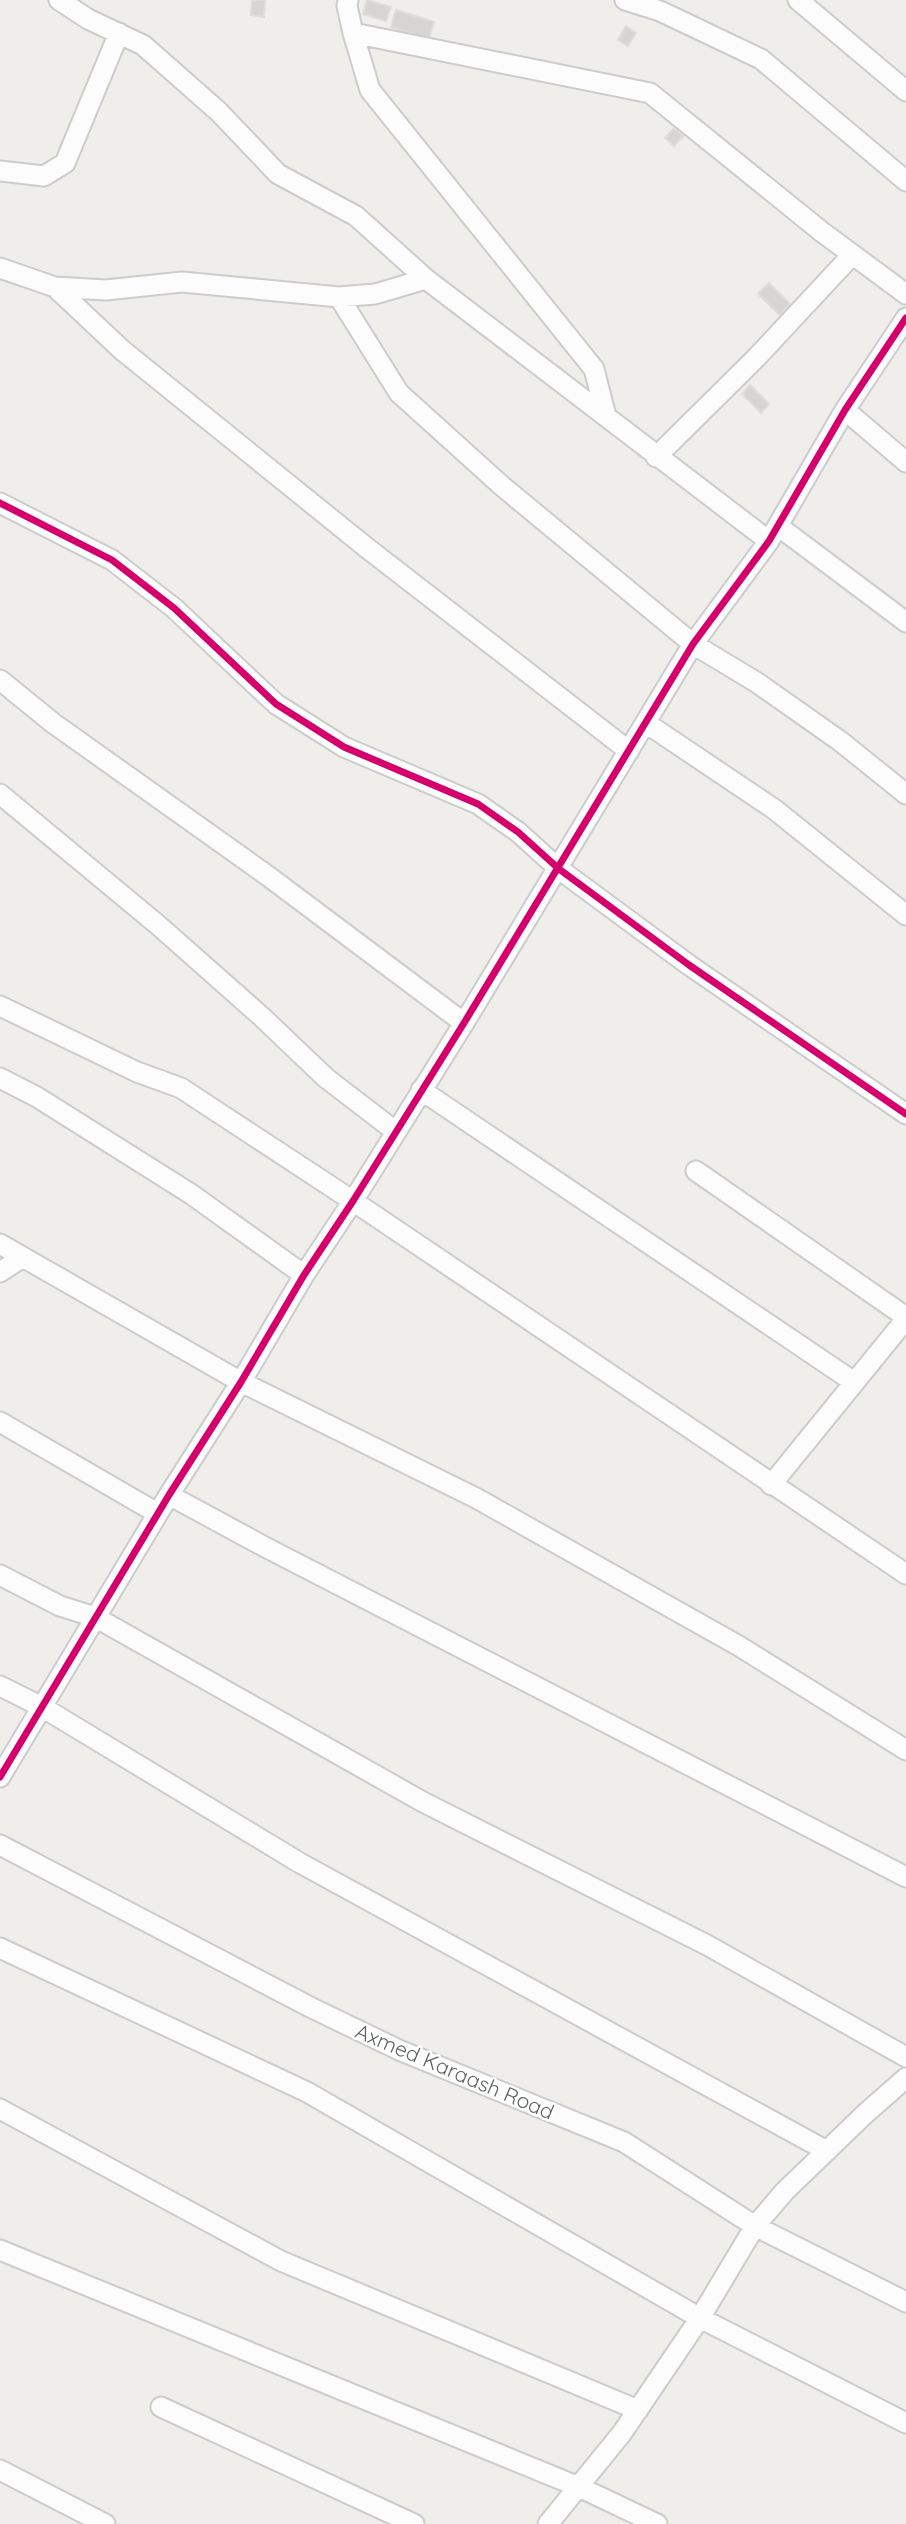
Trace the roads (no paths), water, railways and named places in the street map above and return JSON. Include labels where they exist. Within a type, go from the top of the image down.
[{"type":"street","points":[[59,0],[88,19],[143,45],[209,103],[278,174],[356,216],[426,279],[656,457],[906,622]]},
{"type":"street","points":[[348,0],[353,33],[370,90],[594,369],[606,416]]},
{"type":"street","points":[[625,0],[660,11],[761,59],[906,181]]},
{"type":"street","points":[[798,0],[906,91]]},
{"type":"street","points":[[0,171],[44,176],[65,163],[119,33]]},
{"type":"street","points":[[353,33],[650,93],[906,295]]},
{"type":"street","points":[[656,457],[757,357],[852,255]]},
{"type":"street","points":[[0,268],[55,287],[106,290],[182,282],[339,298],[375,294],[426,279]]},
{"type":"street","points":[[55,287],[122,350],[367,548],[629,751]]},
{"type":"street","points":[[339,298],[399,393],[502,486],[693,644],[756,682],[840,741],[906,794]]},
{"type":"street","points":[[0,1777],[157,1513],[559,869],[693,644],[773,533],[845,410],[906,318]]},
{"type":"street","points":[[845,410],[906,462]]},
{"type":"street","points":[[0,503],[112,560],[174,608],[276,704],[344,747],[478,804],[518,832],[559,869],[700,973],[906,1114]]},
{"type":"street","points":[[0,680],[53,723],[268,876],[464,1023]]},
{"type":"street","points":[[646,723],[774,809],[906,915]]},
{"type":"street","points":[[0,794],[158,925],[326,1078],[395,1131]]},
{"type":"street","points":[[0,1006],[137,1072],[181,1088],[906,1574]]},
{"type":"street","points":[[0,1079],[37,1097],[191,1194],[304,1275]]},
{"type":"street","points":[[421,1090],[854,1382]]},
{"type":"street","points":[[696,1171],[906,1318],[771,1485]]},
{"type":"street","points":[[0,1244],[241,1382],[476,1498],[739,1646],[906,1750]]},
{"type":"street","points":[[0,1272],[23,1257]]},
{"type":"street","points":[[0,1422],[157,1513]]},
{"type":"street","points":[[169,1494],[265,1547],[906,1877]]},
{"type":"street","points":[[0,1575],[60,1606],[95,1617],[423,1802],[707,1945],[906,2057]]},
{"type":"street","points":[[0,1686],[42,1707],[300,1863],[827,2151]]},
{"type":"street","name":"Axmed Karaash Road","points":[[0,1845],[398,2050],[624,2142],[755,2226],[906,2302]]},
{"type":"street","points":[[0,1948],[307,2092],[700,2318],[906,2423]]},
{"type":"street","points":[[548,2524],[638,2410],[700,2318],[755,2226],[785,2191],[906,2078]]},
{"type":"street","points":[[0,2109],[281,2261],[638,2410]]},
{"type":"street","points":[[0,2250],[579,2487],[657,2524]]},
{"type":"street","points":[[161,2407],[414,2524]]},
{"type":"street","points":[[0,2470],[83,2519],[105,2524]]}]
